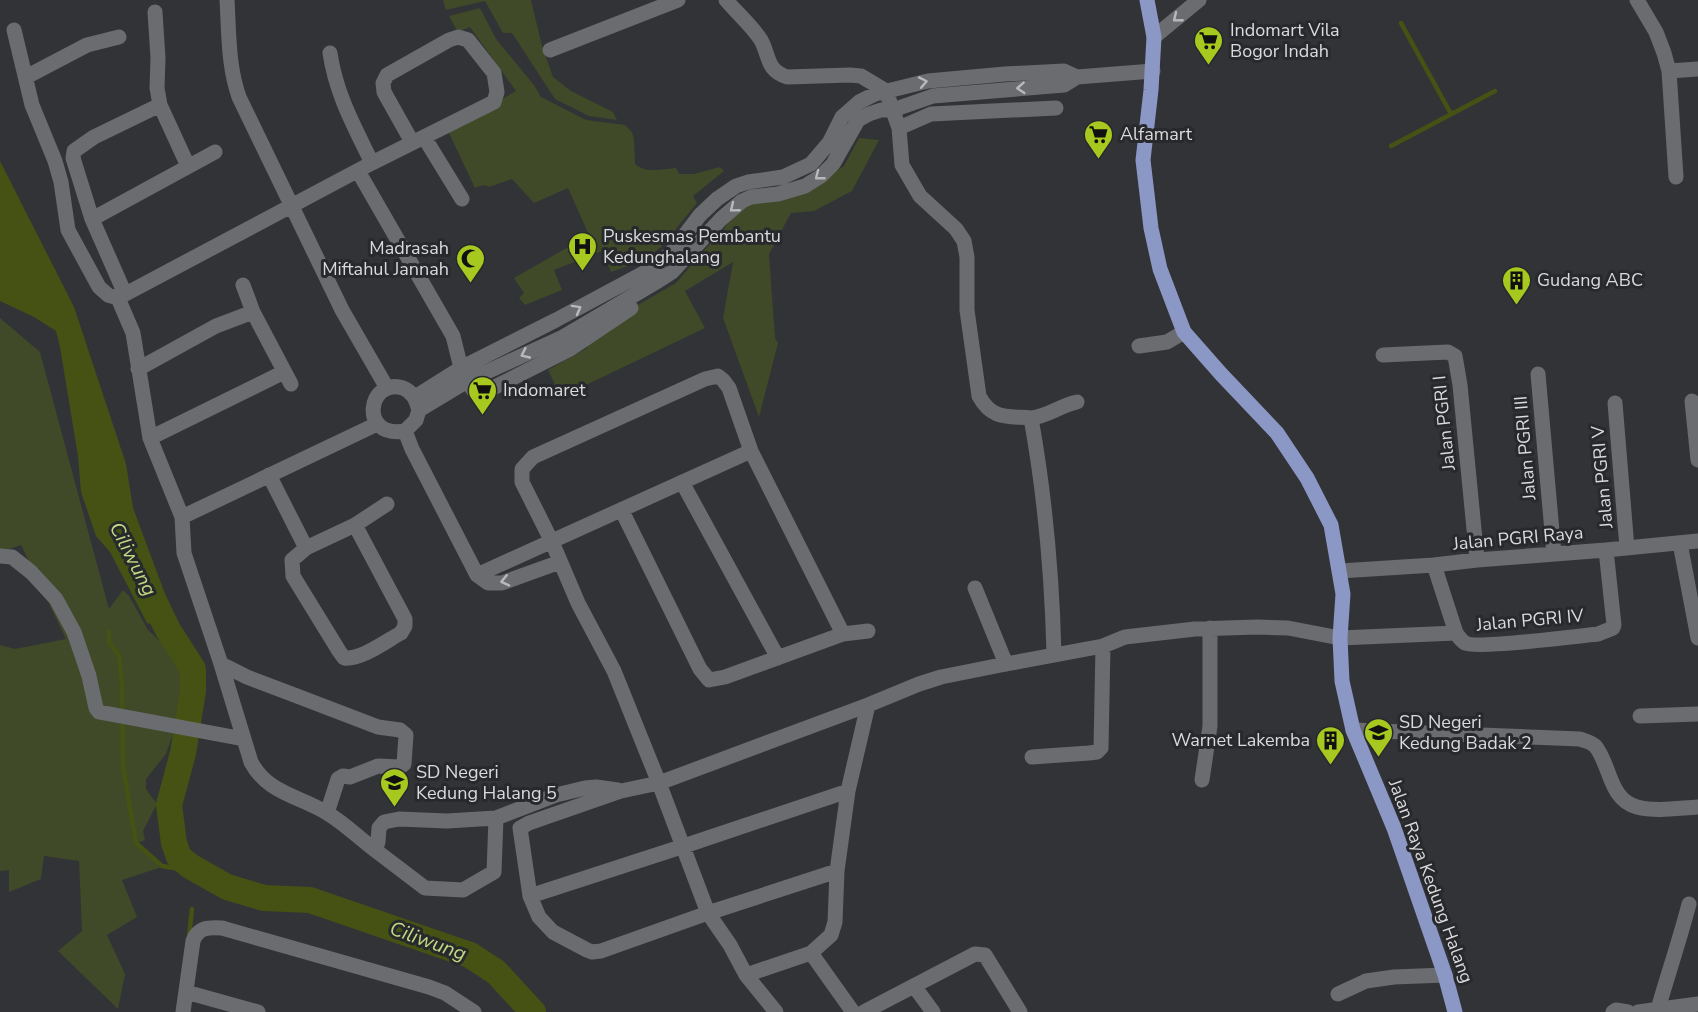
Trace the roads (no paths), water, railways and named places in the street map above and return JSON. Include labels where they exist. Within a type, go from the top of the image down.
[{"type":"main road","name":"Jalan Raya Kedung Halang","points":[[1148,1],[1154,37],[1143,160],[1151,228],[1160,269],[1184,332],[1277,433],[1307,478],[1331,525],[1341,571],[1343,594],[1340,638],[1342,681],[1353,730],[1394,828],[1446,975],[1455,1012]]},
{"type":"street","points":[[227,0],[230,60],[233,81],[239,97],[342,310],[387,388]]},
{"type":"street","points":[[550,50],[678,0]]},
{"type":"street","points":[[726,0],[761,40],[777,74],[787,77],[861,76],[886,91],[899,128],[902,165],[920,196],[956,229],[964,241],[967,257],[966,310],[979,396],[985,408],[998,416],[1031,418],[1077,402]]},
{"type":"street","points":[[1154,37],[1199,0]]},
{"type":"street","points":[[1638,0],[1656,32],[1670,70],[1676,177]]},
{"type":"street","points":[[155,12],[157,88],[160,105],[188,166]]},
{"type":"street","points":[[14,30],[32,105],[55,161],[68,230],[99,287],[108,295],[122,296],[418,139],[494,102],[497,92],[494,73],[468,40],[458,37],[387,75],[383,83],[384,92],[418,139],[462,199]]},
{"type":"street","points":[[26,77],[87,45],[119,37]]},
{"type":"street","points":[[330,52],[335,82],[365,167],[453,336],[464,375]]},
{"type":"street","points":[[1670,70],[1698,69]]},
{"type":"street","points":[[464,375],[566,343],[680,264],[742,201],[751,197],[778,194],[805,186],[821,176],[833,164],[837,123],[859,102],[875,94],[928,81],[1005,74],[1064,71],[1077,77]]},
{"type":"street","points":[[417,404],[556,320],[651,268],[671,253],[700,214],[717,199],[736,186],[783,177],[811,165],[836,144],[858,120],[868,114],[881,110],[893,110],[933,96],[1064,85],[1077,77],[1152,71]]},
{"type":"street","points":[[160,105],[94,137],[74,151],[73,158],[92,219],[122,296],[133,333],[150,438],[182,517],[184,553],[251,762],[269,785],[327,813],[425,888],[463,890],[494,873],[496,818]]},
{"type":"street","points":[[899,128],[931,114],[1056,108]]},
{"type":"street","points":[[92,219],[215,152]]},
{"type":"street","points":[[150,438],[287,378],[253,312],[243,285]]},
{"type":"street","points":[[138,369],[216,326],[253,312]]},
{"type":"street","points":[[1139,346],[1167,342],[1184,332]]},
{"type":"street","name":"Jalan PGRI I","points":[[1383,355],[1448,352],[1455,356],[1477,560]]},
{"type":"street","name":"Jalan PGRI III","points":[[1538,374],[1554,554]]},
{"type":"street","points":[[776,1012],[746,975],[730,945],[708,913],[684,846],[614,671],[578,603],[552,542],[522,482],[522,469],[532,457],[705,379],[718,376],[729,388],[751,452],[843,634]]},
{"type":"street","points":[[398,387],[408,390],[417,404],[416,420],[405,431],[392,433],[384,430],[377,424],[372,414],[373,403],[378,394],[387,388],[398,387]]},
{"type":"street","points":[[1692,401],[1698,460]]},
{"type":"street","name":"Jalan PGRI V","points":[[1615,403],[1627,548]]},
{"type":"street","points":[[1031,418],[1047,530],[1054,654]]},
{"type":"street","points":[[182,517],[377,424]]},
{"type":"street","points":[[405,431],[477,575],[488,583],[502,583],[560,562]]},
{"type":"street","points":[[477,575],[751,452]]},
{"type":"street","points":[[269,475],[306,548]]},
{"type":"street","points":[[682,482],[778,658]]},
{"type":"street","points":[[355,525],[405,619],[405,626],[401,633],[360,656],[344,658],[293,576],[292,560],[306,548],[355,525],[387,504]]},
{"type":"street","points":[[622,511],[700,669],[709,680],[725,677],[843,634],[868,631]]},
{"type":"street","name":"Jalan PGRI Raya","points":[[1341,571],[1434,565],[1698,541]]},
{"type":"street","points":[[1680,543],[1698,638]]},
{"type":"street","name":"Jalan PGRI IV","points":[[621,791],[659,783],[941,677],[1103,646],[1125,637],[1210,628],[1288,628],[1340,638],[1456,633],[1469,645],[1598,634],[1613,628],[1614,621],[1606,550]]},
{"type":"street","points":[[0,556],[12,557],[31,572],[56,599],[74,632],[99,712],[244,739]]},
{"type":"street","points":[[1434,565],[1456,633]]},
{"type":"street","points":[[975,588],[1006,664]]},
{"type":"street","points":[[1202,780],[1210,726],[1210,628]]},
{"type":"street","points":[[1032,757],[1097,752],[1101,748],[1103,646]]},
{"type":"street","points":[[221,664],[247,677],[378,727],[400,730],[406,735],[404,764],[400,767],[378,766],[350,777],[343,776],[338,779],[327,813]]},
{"type":"street","points":[[746,975],[811,953],[831,935],[835,922],[837,871],[848,791],[868,705]]},
{"type":"street","points":[[1640,716],[1698,714]]},
{"type":"street","points":[[1353,730],[1580,739],[1595,746],[1617,793],[1627,802],[1650,808],[1698,807]]},
{"type":"street","points":[[375,850],[379,828],[384,822],[399,819],[447,821],[496,818],[556,795],[585,788],[596,787],[621,791]]},
{"type":"street","points":[[621,791],[520,828],[530,896],[539,916],[553,932],[592,952],[601,951],[837,871]]},
{"type":"street","points":[[530,896],[848,791]]},
{"type":"street","points":[[1658,1009],[1689,904]]},
{"type":"street","points":[[183,1012],[195,934],[200,929],[209,927],[222,928],[429,987],[445,993],[474,1012]]},
{"type":"street","points":[[811,953],[853,1012]]},
{"type":"street","points":[[864,1012],[975,954],[985,955],[1020,1012]]},
{"type":"street","points":[[1338,994],[1366,981],[1394,977],[1446,975]]},
{"type":"street","points":[[914,986],[933,1012]]},
{"type":"street","points":[[186,993],[258,1012]]},
{"type":"street","points":[[1638,1012],[1698,1004]]},
{"type":"street","points":[[1613,1012],[1616,1010],[1629,1012]]},
{"type":"water","points":[[0,161],[74,307],[126,464],[133,508],[174,618],[168,630],[147,623],[110,552],[96,536],[81,492],[78,456],[56,331],[34,317],[0,301]]},
{"type":"waterway","points":[[1401,23],[1451,114]]},
{"type":"waterway","points":[[1391,146],[1495,91]]},
{"type":"waterway","name":"Ciliwung","points":[[153,599],[168,630],[193,669],[193,691],[183,753],[169,805],[174,843],[179,857],[190,866],[227,887],[264,898],[310,900],[470,955],[496,972],[533,1012]]},
{"type":"waterway","name":"Ciliwung","points":[[109,631],[109,643],[119,655],[122,684],[123,767],[136,843],[162,866],[203,873]]},
{"type":"waterway","points":[[189,936],[192,909]]},
{"type":"place","name":"Indomart Vila Bogor Indah","points":[[1209,66]]},
{"type":"place","name":"Alfamart","points":[[1099,160]]},
{"type":"place","name":"Puskesmas Pembantu Kedunghalang","points":[[582,272]]},
{"type":"place","name":"Madrasah Miftahul Jannah","points":[[470,284]]},
{"type":"place","name":"Gudang ABC","points":[[1516,306]]},
{"type":"place","name":"Indomaret","points":[[482,416]]},
{"type":"place","name":"SD Negeri Kedung Badak 2","points":[[1378,758]]},
{"type":"place","name":"Warnet Lakemba","points":[[1331,766]]},
{"type":"place","name":"SD Negeri Kedung Halang 5","points":[[395,808]]}]
